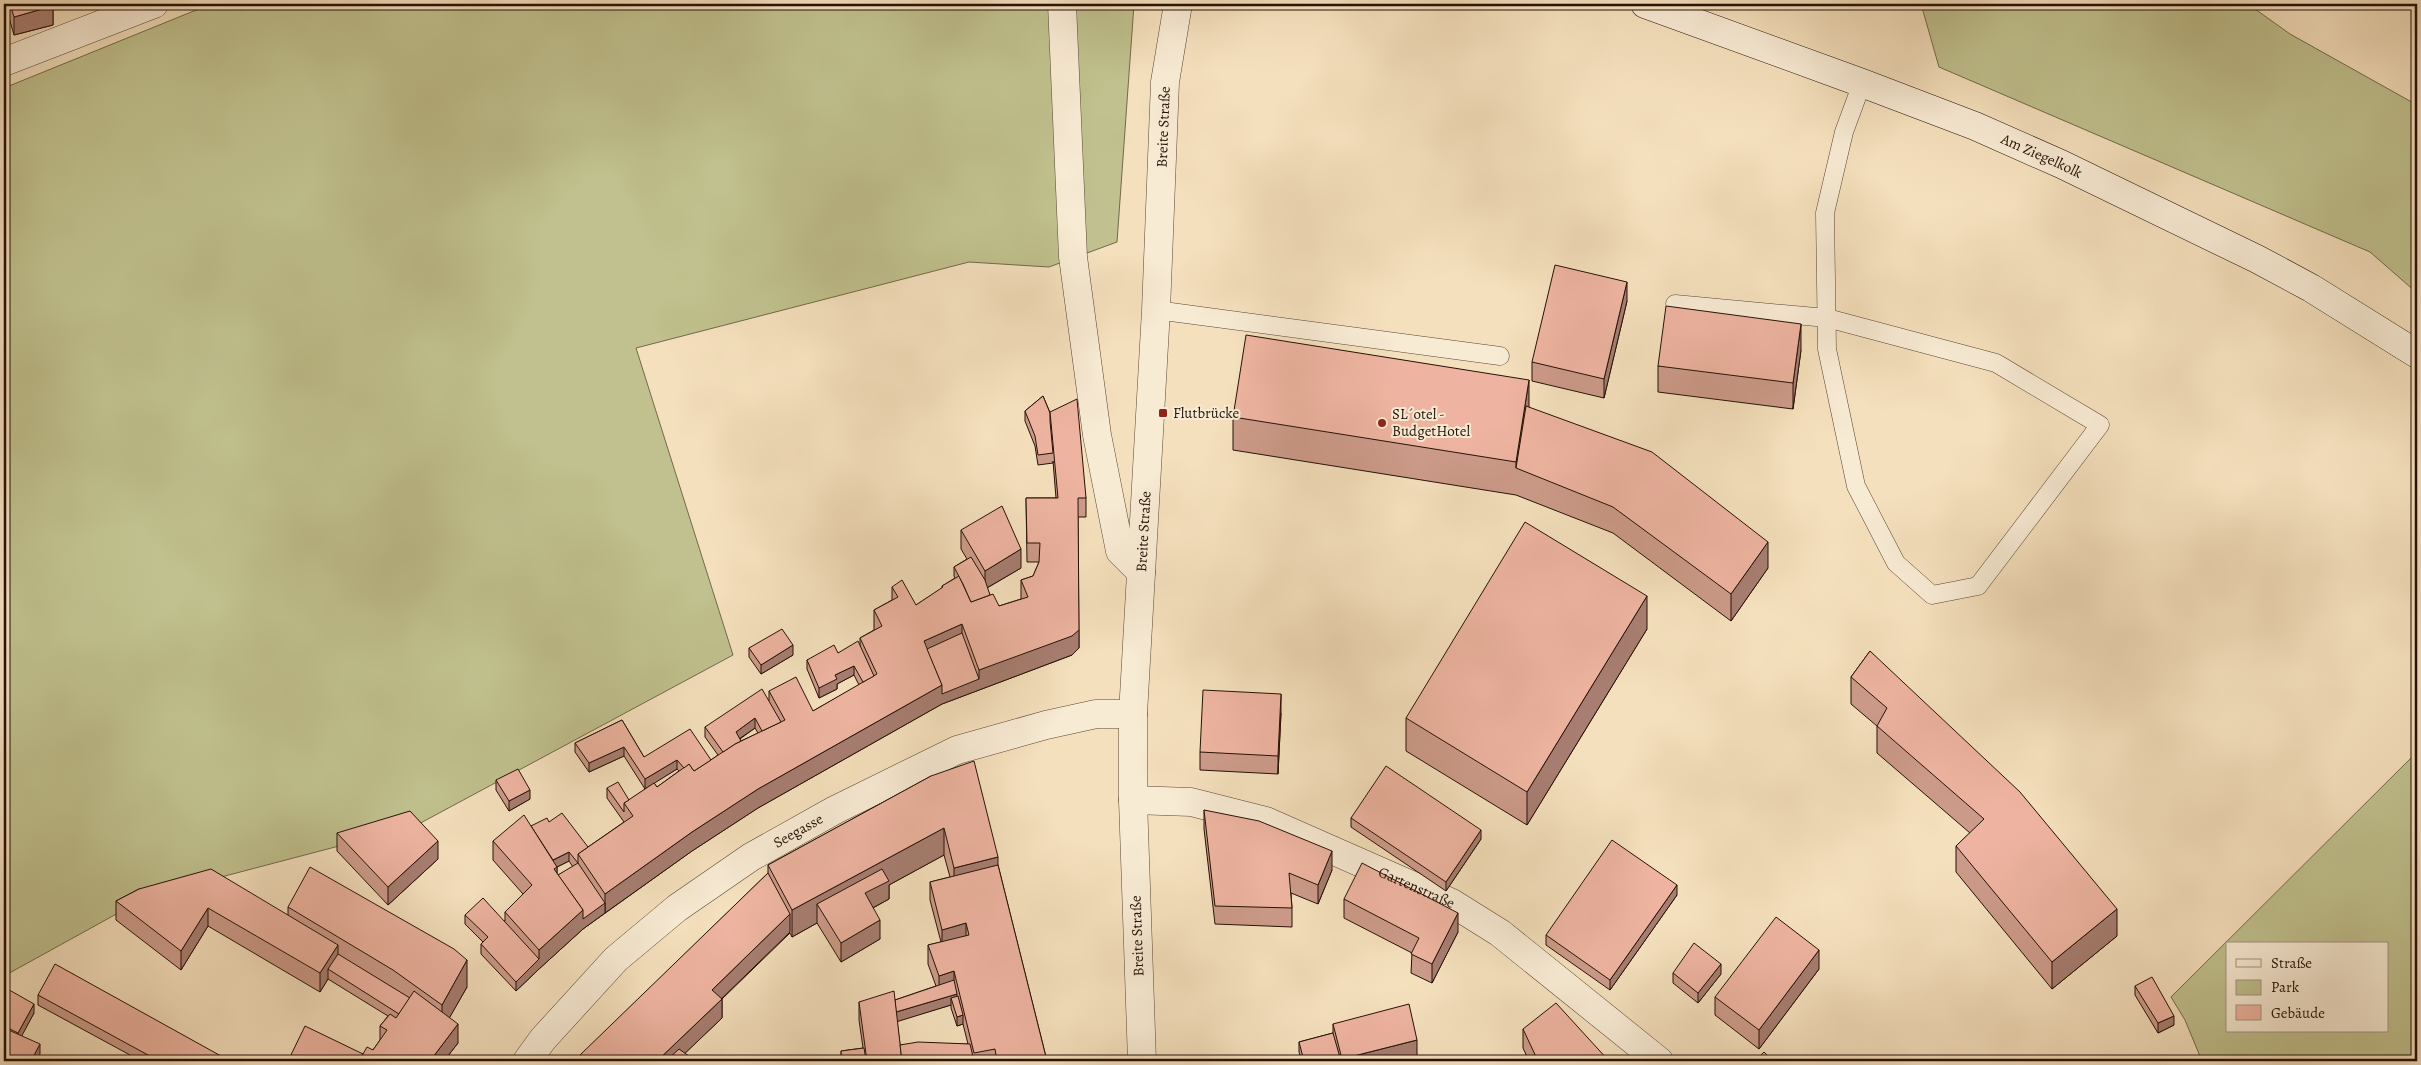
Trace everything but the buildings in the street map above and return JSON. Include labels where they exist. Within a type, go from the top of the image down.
[{"type":"street","points":[[4,62],[154,4]]},
{"type":"street","points":[[1062,4],[1073,257],[1097,435],[1120,551],[1141,572]]},
{"type":"street","name":"Breite Straße","points":[[1142,1061],[1133,800],[1133,714],[1156,310],[1165,82],[1178,4]]},
{"type":"street","name":"Am Ziegelkolk","points":[[1645,4],[1862,83],[1992,134],[2061,164],[2168,215],[2311,288],[2417,354]]},
{"type":"street","name":"Seegasse","points":[[527,1061],[543,1039],[616,960],[677,908],[768,848],[835,810],[957,750],[1046,725],[1096,714],[1133,714]]},
{"type":"street","name":"Gartenstraße","points":[[1133,800],[1191,802],[1266,821],[1452,903],[1500,933],[1659,1061]]},
{"type":"lane","points":[[1675,304],[1827,318],[1996,363],[2100,425],[1978,586],[1932,595],[1896,563],[1856,486],[1827,349],[1827,318],[1825,213],[1844,132],[1862,83]]},
{"type":"lane","points":[[1156,310],[1500,356]]},
{"type":"green space","points":[[211,4],[1134,4],[1117,242],[1049,267],[969,262],[636,348],[733,655],[415,826],[149,896],[4,976],[4,88]]},
{"type":"green space","points":[[1921,4],[2248,4],[2290,34],[2417,105],[2417,293],[2370,252],[1939,67]]},
{"type":"green space","points":[[2417,752],[2417,1061],[2202,1061],[2185,1020],[2171,997],[2226,942],[2226,1032],[2388,1032],[2388,942],[2226,942]]},
{"type":"place","name":"Flutbrücke","points":[[1163,413]]},
{"type":"place","name":"SL´otel - BudgetHotel","points":[[1382,423]]}]
